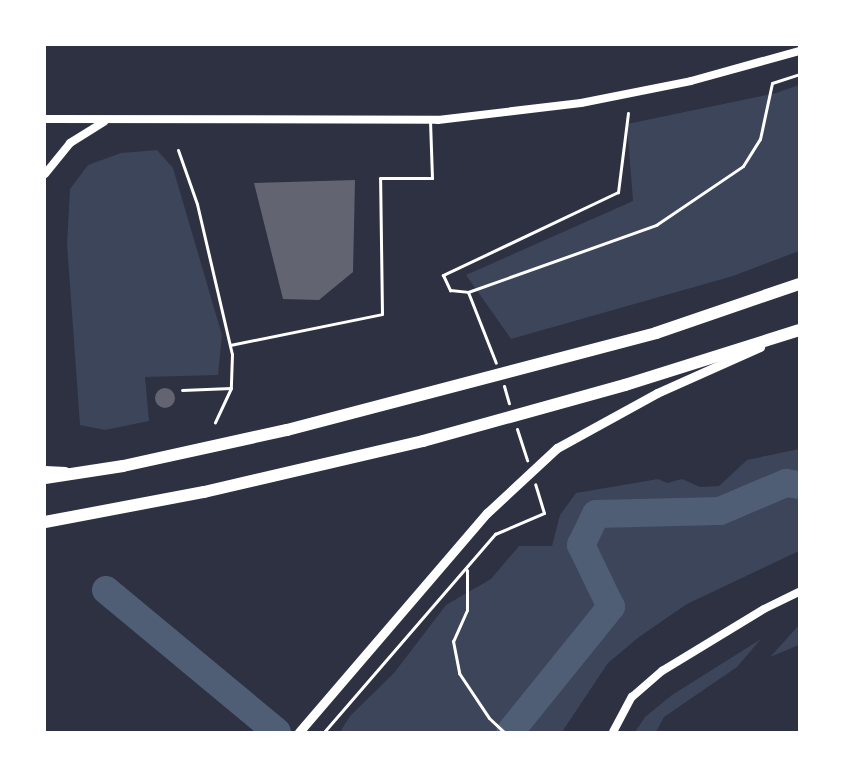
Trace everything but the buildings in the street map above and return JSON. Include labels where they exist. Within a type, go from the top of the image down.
[{"type":"highway","points":[[45,478],[287,430],[501,375],[656,333],[799,284]]},
{"type":"highway","points":[[45,522],[204,492],[423,441],[796,331]]},
{"type":"main road","points":[[299,732],[487,513],[557,448],[657,393],[796,331]]},
{"type":"main road","points":[[45,470],[82,472]]},
{"type":"street","points":[[45,119],[430,120],[581,103],[691,81],[799,51]]},
{"type":"street","points":[[45,174],[70,143],[108,120]]},
{"type":"street","points":[[613,732],[632,697],[663,671],[764,609],[799,592]]},
{"type":"lane","points":[[230,345],[382,314],[380,178],[432,178],[430,120]]},
{"type":"lane","points":[[178,150],[197,204],[230,345],[231,388],[215,422]]},
{"type":"lane","points":[[182,390],[231,388]]},
{"type":"path","points":[[628,114],[618,192],[443,275],[450,290],[468,292],[656,225],[743,166],[760,139],[772,83],[799,74]]},
{"type":"path","points":[[468,292],[488,337]]},
{"type":"path","points":[[331,732],[326,730],[495,534],[544,513]]},
{"type":"path","points":[[468,568],[467,610],[453,641],[459,673],[489,718],[504,732]]},
{"type":"shaded area","points":[[799,85],[799,251],[733,276],[511,339],[466,275],[633,201],[627,124],[776,93]]},
{"type":"shaded area","points":[[157,150],[173,168],[222,335],[218,375],[145,377],[149,421],[105,430],[80,425],[67,244],[70,189],[88,165],[121,153]]},
{"type":"shaded area","points":[[799,449],[799,551],[687,604],[639,637],[608,663],[562,732],[340,732],[350,716],[394,673],[446,605],[491,579],[519,546],[552,546],[560,515],[576,493],[658,479],[667,483],[682,479],[700,487],[719,486],[747,460]]},
{"type":"shaded area","points":[[799,625],[799,645],[770,657]]},
{"type":"shaded area","points":[[761,639],[737,667],[664,717],[656,732],[635,732],[645,717],[672,695]]},
{"type":"waterway","points":[[510,732],[611,607],[581,545],[596,514],[720,511],[786,483],[799,485]]},
{"type":"waterway","points":[[106,590],[277,732]]}]
